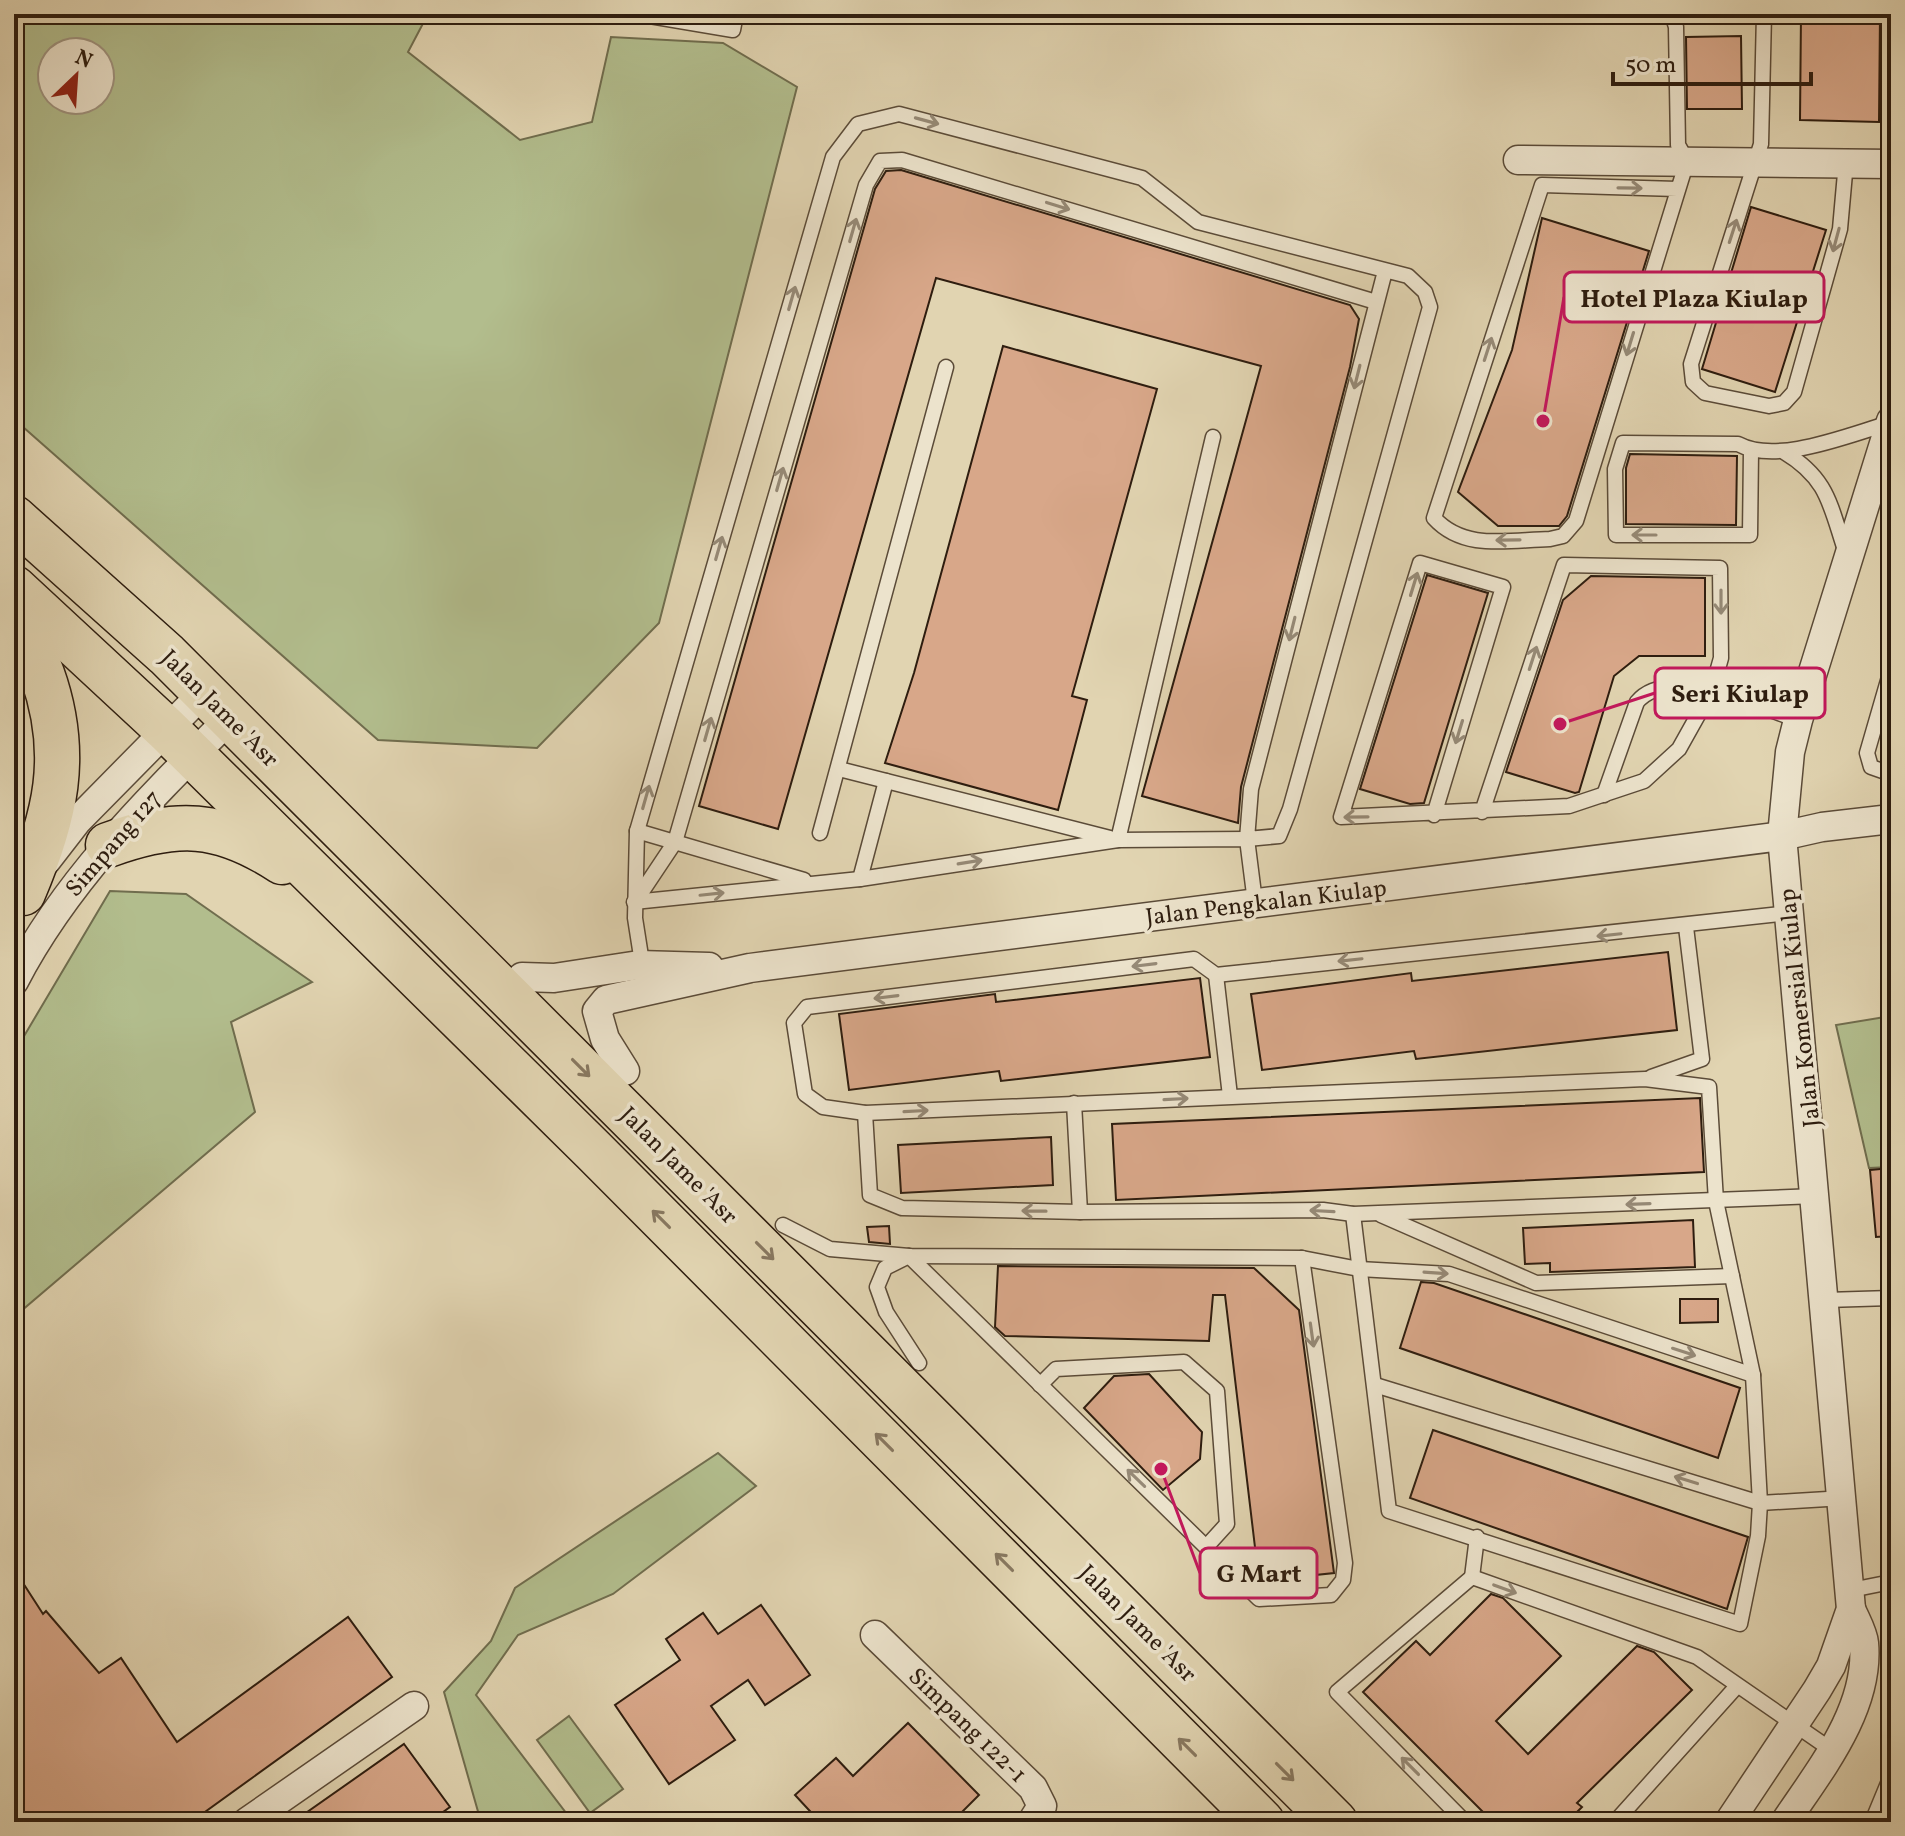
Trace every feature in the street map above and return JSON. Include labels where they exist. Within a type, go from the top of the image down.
[{"type":"main road","name":"Jalan Jame 'Asr","points":[[14,518],[217,705],[1335,1822]]},
{"type":"main road","name":"Jalan Jame 'Asr","points":[[14,588],[179,742],[338,898],[1262,1822]]},
{"type":"main road","points":[[14,620],[34,653],[48,690],[56,730],[58,764],[47,837],[18,901]]},
{"type":"main road","points":[[108,845],[142,832],[178,827],[214,829],[253,843],[338,898]]},
{"type":"main road","points":[[523,1082],[481,1011],[399,927],[383,892],[386,875],[442,900],[625,1071],[783,1225],[1089,1541],[1255,1741]]},
{"type":"street","points":[[1518,160],[1547,173],[1687,161],[1891,164]]},
{"type":"street","name":"Jalan Komersial Kiulap","points":[[1785,1822],[1833,1751],[1862,1677],[1864,1642],[1851,1599],[1817,1196],[1782,836],[1790,752],[1798,720],[1891,422]]},
{"type":"street","name":"Simpang 127","points":[[18,901],[77,821],[179,742],[217,705]]},
{"type":"street","name":"Simpang 127","points":[[14,981],[71,889],[108,845],[179,742],[217,705]]},
{"type":"street","name":"Jalan Pengkalan Kiulap","points":[[750,968],[1782,836],[1822,827],[1891,819]]},
{"type":"street","points":[[522,977],[554,978],[639,965],[750,968]]},
{"type":"street","points":[[625,1071],[605,1039],[597,1011],[606,1000],[750,968]]},
{"type":"street","name":"Jalan Komersial Kiulap","points":[[1731,1821],[1831,1666],[1851,1599]]},
{"type":"street","name":"Simpang 122-1","points":[[875,1635],[1033,1788],[1042,1806],[1032,1822]]},
{"type":"street","points":[[247,1822],[414,1706]]},
{"type":"lane","points":[[640,14],[733,30],[736,14]]},
{"type":"lane","points":[[1672,14],[1676,27],[1678,145],[1687,161],[1576,521],[1563,536],[1550,539],[1467,541],[1448,533],[1434,518],[1547,173],[1677,189]]},
{"type":"lane","points":[[1764,14],[1761,144],[1691,364],[1693,382],[1705,393],[1769,406],[1784,403],[1794,392],[1840,229],[1846,162]]},
{"type":"lane","points":[[634,902],[860,879],[1118,840],[1279,836],[1290,809],[1430,307],[1425,292],[1408,276],[1198,222],[1142,178],[899,114],[858,124],[833,157],[637,831],[634,902],[639,965],[663,988]]},
{"type":"lane","points":[[634,902],[675,842],[861,200],[871,171],[880,161],[902,160],[1376,302]]},
{"type":"lane","points":[[1255,902],[1247,839],[1251,789],[1385,271]]},
{"type":"lane","points":[[820,833],[946,367]]},
{"type":"lane","points":[[1751,451],[1750,535],[1616,535],[1615,469],[1623,443],[1738,444],[1751,451],[1784,452],[1891,422]]},
{"type":"lane","points":[[1118,840],[1213,437]]},
{"type":"lane","points":[[1784,452],[1808,466],[1821,481],[1848,558]]},
{"type":"lane","points":[[1434,815],[1503,587],[1420,563],[1341,817],[1434,815],[1482,812],[1569,806],[1644,781],[1662,768],[1679,749],[1712,690],[1721,658],[1720,568],[1564,565],[1482,812]]},
{"type":"lane","points":[[1891,670],[1867,753],[1871,767],[1891,774]]},
{"type":"lane","points":[[1604,795],[1637,702],[1645,692],[1657,687],[1712,690],[1798,720]]},
{"type":"lane","points":[[839,769],[1118,840]]},
{"type":"lane","points":[[860,879],[886,781]]},
{"type":"lane","points":[[637,831],[812,883]]},
{"type":"lane","points":[[14,841],[18,901]]},
{"type":"lane","points":[[1353,1214],[1389,1511],[1740,1624],[1758,1536],[1760,1503],[1753,1375],[1716,1201],[1709,1087],[1645,1079],[865,1113],[823,1107],[805,1094],[794,1023],[807,1007],[1194,959],[1216,975],[1686,927],[1789,913]]},
{"type":"lane","points":[[1645,1079],[1702,1059],[1686,927]]},
{"type":"lane","points":[[1216,975],[1230,1096]]},
{"type":"lane","points":[[1074,1103],[1080,1212]]},
{"type":"lane","points":[[865,1113],[870,1195],[902,1208],[1080,1212],[1323,1210],[1353,1214],[1817,1196]]},
{"type":"lane","points":[[1377,1213],[1536,1283],[1732,1276]]},
{"type":"lane","points":[[783,1225],[830,1249],[909,1256],[1302,1258],[1359,1269],[1449,1274],[1753,1375]]},
{"type":"lane","points":[[909,1256],[885,1268],[877,1287],[886,1312],[919,1363]]},
{"type":"lane","points":[[909,1256],[1259,1599],[1331,1595],[1343,1580],[1345,1563],[1302,1258]]},
{"type":"lane","points":[[1826,1300],[1891,1298]]},
{"type":"lane","points":[[1040,1385],[1056,1369],[1184,1362],[1217,1391],[1227,1524],[1207,1546]]},
{"type":"lane","points":[[1375,1385],[1760,1503],[1844,1498]]},
{"type":"lane","points":[[1465,1822],[1337,1692],[1472,1577],[1477,1537]]},
{"type":"lane","points":[[1472,1577],[1697,1657],[1833,1751]]},
{"type":"lane","points":[[1851,1599],[1891,1582]]},
{"type":"lane","points":[[1615,1822],[1737,1686]]},
{"type":"lane","points":[[1872,1822],[1891,1776]]},
{"type":"green space","points":[[14,14],[428,14],[408,52],[520,140],[592,122],[611,37],[723,43],[797,87],[659,623],[537,748],[378,740],[14,419]]},
{"type":"green space","points":[[110,891],[186,894],[312,982],[231,1022],[255,1112],[14,1317],[14,1053]]},
{"type":"green space","points":[[1891,1016],[1891,1167],[1869,1168],[1836,1025]]},
{"type":"green space","points":[[718,1453],[756,1486],[613,1594],[518,1635],[476,1695],[573,1822],[481,1822],[444,1692],[491,1641],[515,1588]]},
{"type":"green space","points":[[569,1716],[623,1789],[590,1813],[537,1740]]},
{"type":"building","points":[[1801,14],[1880,14],[1879,122],[1800,120]]},
{"type":"building","points":[[1741,36],[1742,109],[1687,109],[1686,37]]},
{"type":"building","points":[[901,170],[1350,305],[1359,319],[1350,367],[1241,787],[1238,823],[1142,796],[1261,366],[936,278],[778,829],[699,806],[875,189],[886,171]]},
{"type":"building","points":[[1751,207],[1826,230],[1775,392],[1702,369]]},
{"type":"building","points":[[1542,218],[1649,251],[1567,516],[1559,526],[1498,526],[1458,492],[1512,350]]},
{"type":"building","points":[[1003,346],[1157,389],[1072,696],[1087,700],[1058,810],[885,763],[914,673]]},
{"type":"building","points":[[1630,454],[1737,456],[1736,525],[1626,524],[1626,468]]},
{"type":"building","points":[[1427,575],[1488,593],[1424,803],[1410,804],[1360,789]]},
{"type":"building","points":[[1591,576],[1705,578],[1705,656],[1639,656],[1614,676],[1579,792],[1575,793],[1506,772],[1563,600]]},
{"type":"building","points":[[1668,952],[1677,1030],[1416,1059],[1414,1051],[1262,1070],[1251,994],[1411,973],[1412,981]]},
{"type":"building","points":[[1200,978],[1210,1057],[1001,1081],[999,1071],[849,1090],[839,1014],[995,994],[996,1002]]},
{"type":"building","points":[[1700,1098],[1704,1172],[1116,1200],[1112,1124]]},
{"type":"building","points":[[1051,1137],[1053,1185],[901,1193],[898,1145]]},
{"type":"building","points":[[1891,1168],[1891,1236],[1876,1237],[1870,1170]]},
{"type":"building","points":[[1693,1220],[1695,1267],[1550,1272],[1550,1263],[1525,1264],[1523,1228]]},
{"type":"building","points":[[889,1226],[890,1244],[869,1242],[867,1227]]},
{"type":"building","points":[[998,1266],[1254,1268],[1299,1310],[1334,1573],[1259,1581],[1225,1295],[1213,1295],[1209,1341],[1005,1336],[995,1327]]},
{"type":"building","points":[[1421,1282],[1434,1283],[1740,1388],[1718,1458],[1400,1348]]},
{"type":"building","points":[[1680,1299],[1718,1299],[1718,1322],[1680,1323]]},
{"type":"building","points":[[1149,1374],[1202,1432],[1200,1459],[1163,1490],[1084,1408],[1114,1376]]},
{"type":"building","points":[[1433,1430],[1748,1537],[1727,1609],[1410,1498]]},
{"type":"building","points":[[14,1569],[43,1614],[46,1611],[99,1673],[121,1658],[177,1742],[348,1617],[392,1677],[191,1822],[14,1822]]},
{"type":"building","points":[[1491,1594],[1503,1598],[1561,1656],[1496,1721],[1528,1754],[1637,1646],[1654,1652],[1692,1690],[1577,1803],[1582,1807],[1567,1822],[1493,1822],[1363,1692],[1416,1641],[1430,1655]]},
{"type":"building","points":[[761,1605],[810,1675],[765,1705],[748,1680],[711,1706],[735,1740],[669,1784],[615,1705],[680,1660],[666,1639],[703,1613],[718,1634]]},
{"type":"building","points":[[908,1723],[979,1795],[952,1822],[820,1822],[795,1795],[836,1758],[853,1776]]},
{"type":"building","points":[[404,1744],[450,1807],[429,1822],[293,1822]]},
{"type":"place","name":"Hotel Plaza Kiulap","points":[[1543,421]]},
{"type":"place","name":"Seri Kiulap","points":[[1560,724]]},
{"type":"place","name":"G Mart","points":[[1161,1469]]}]
